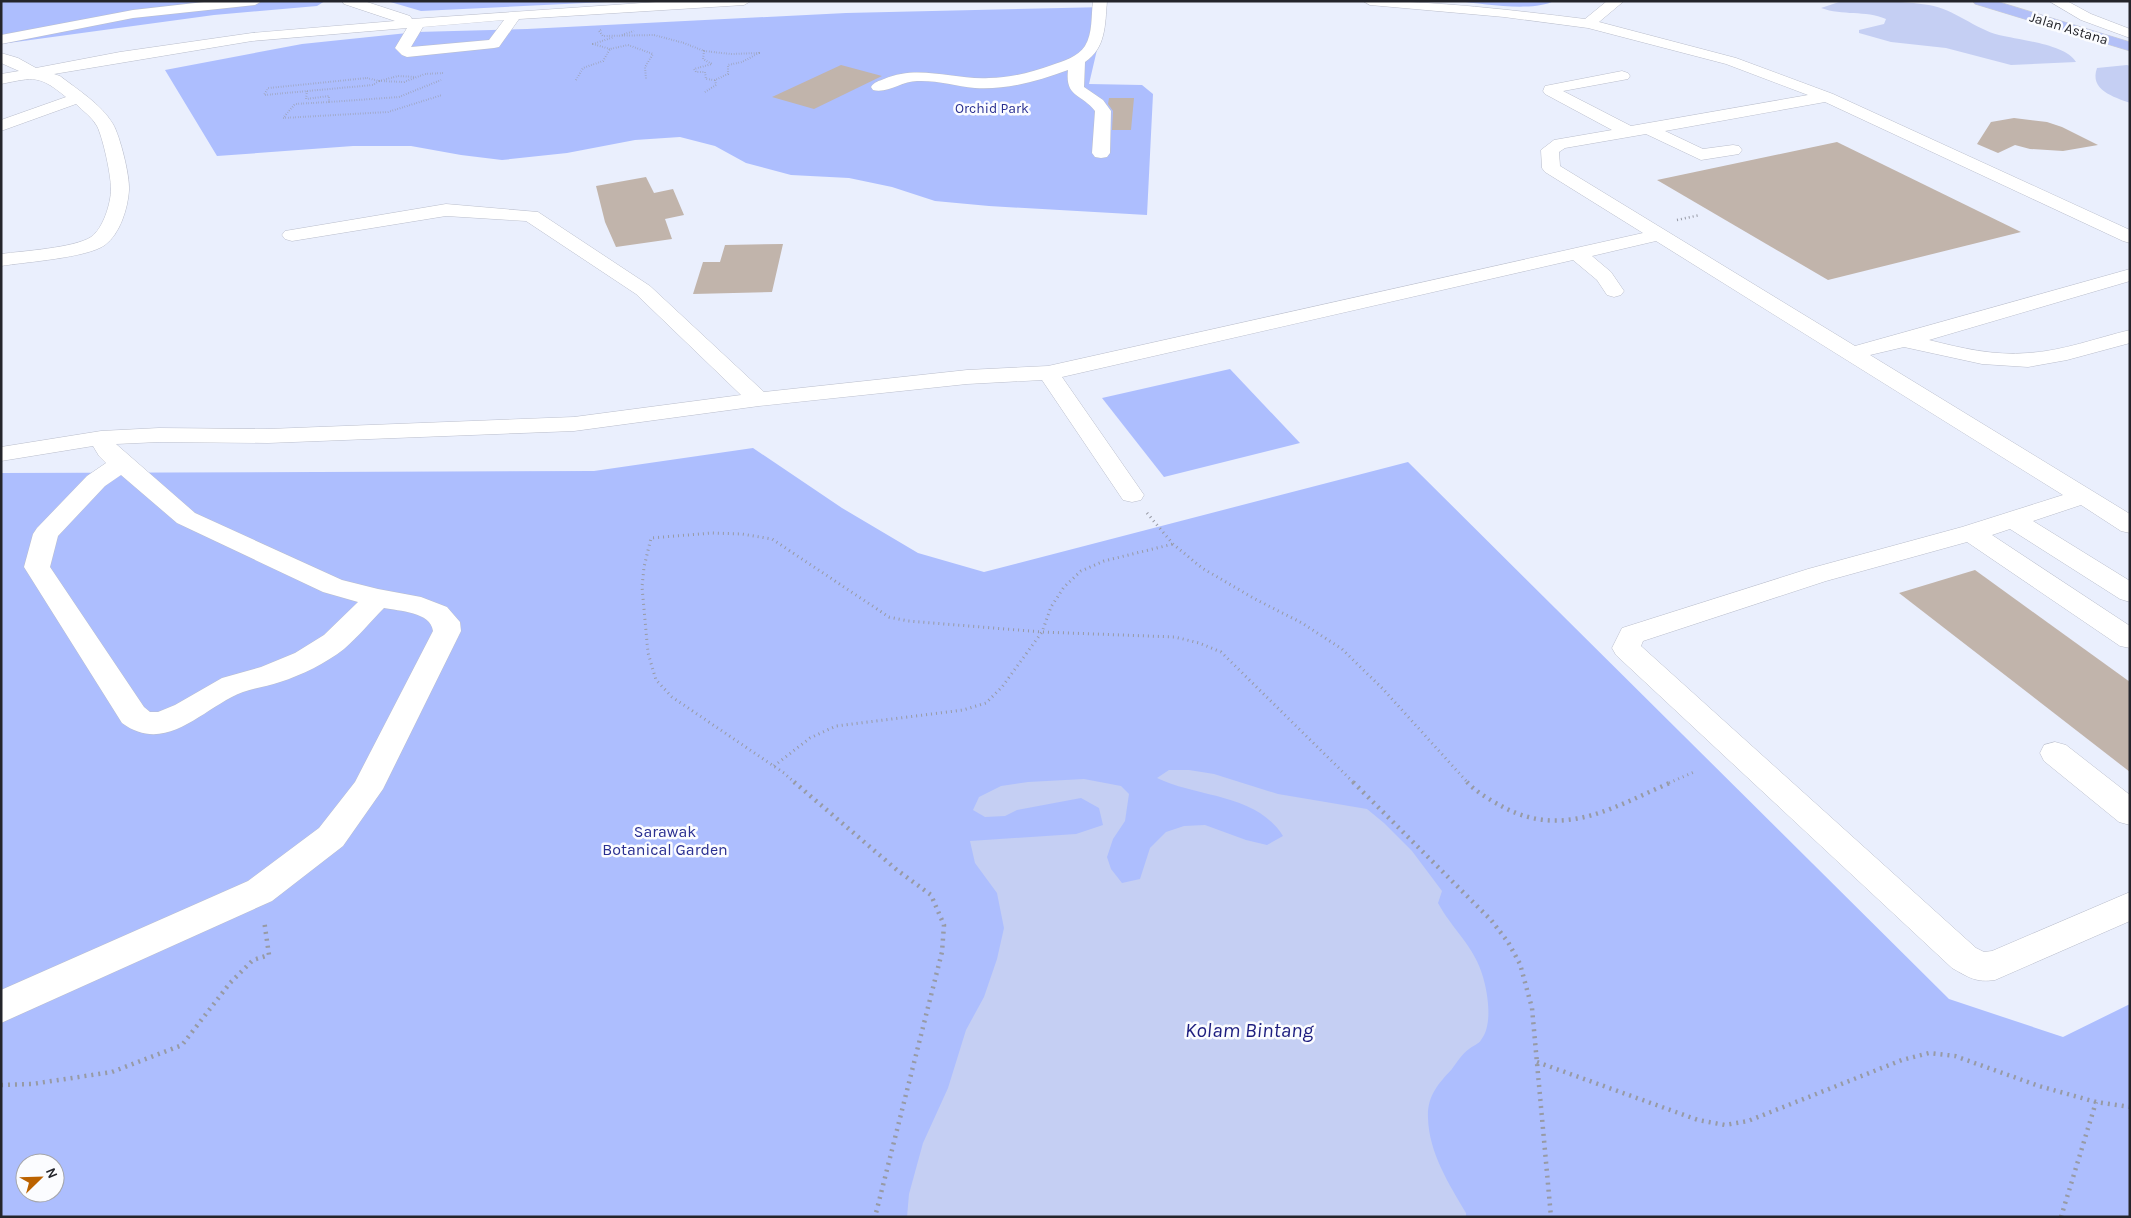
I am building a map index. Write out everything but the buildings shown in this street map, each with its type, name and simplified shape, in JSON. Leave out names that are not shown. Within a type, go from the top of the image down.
[{"type":"main road","name":"Jalan Astana","points":[[1980,1],[2130,47]]},
{"type":"main road","points":[[1988,1],[2081,32]]},
{"type":"main road","name":"Jalan Astana","points":[[2014,1],[2130,35]]},
{"type":"street","points":[[1,40],[159,7],[255,1]]},
{"type":"street","points":[[349,1],[418,24]]},
{"type":"street","points":[[1,79],[33,72],[252,37],[516,15],[744,1]]},
{"type":"street","points":[[879,87],[894,79],[918,75],[974,83],[998,83],[1036,76],[1077,61],[1090,50],[1096,37],[1100,1]]},
{"type":"street","points":[[1370,1],[1504,13],[1589,24],[1731,61],[1826,97],[2130,237]]},
{"type":"street","points":[[1589,24],[1618,1]]},
{"type":"street","points":[[2056,1],[2086,17],[2130,35]]},
{"type":"street","points":[[418,24],[403,48],[407,52],[494,44],[516,15]]},
{"type":"street","points":[[1,93],[54,79],[290,40],[418,24]]},
{"type":"street","points":[[1,58],[13,61],[33,72],[54,79],[78,98],[105,125],[117,166],[120,189],[116,211],[106,232],[98,241],[81,248],[1,260]]},
{"type":"street","points":[[1077,61],[1076,86],[1078,90],[1100,105],[1103,111],[1101,153]]},
{"type":"street","points":[[1622,76],[1557,87],[1551,89],[1551,91],[1629,132]]},
{"type":"street","points":[[1826,97],[1560,144],[1550,150],[1551,168],[1854,353],[2130,525]]},
{"type":"street","points":[[1,126],[78,98]]},
{"type":"street","points":[[1650,129],[1701,155],[1733,150]]},
{"type":"street","points":[[1899,130],[1955,138]]},
{"type":"street","points":[[2002,158],[2009,164],[2012,170],[2006,179]]},
{"type":"street","points":[[292,235],[446,210],[531,216],[643,290],[759,399]]},
{"type":"street","points":[[1,454],[101,438],[159,435],[268,436],[574,424],[759,399],[967,376],[1048,373],[1659,235]]},
{"type":"street","points":[[1578,254],[1604,276],[1614,291]]},
{"type":"street","points":[[1854,353],[2128,278]]},
{"type":"street","points":[[1905,340],[1978,358],[2027,360],[2067,354],[2130,336]]},
{"type":"street","points":[[1048,373],[1132,495]]},
{"type":"street","points":[[1,1007],[260,891],[330,837],[367,789],[448,631],[446,622],[437,614],[421,606],[378,598],[333,586],[186,518],[108,451],[101,438]]},
{"type":"street","points":[[122,463],[96,481],[46,534],[37,566],[133,715],[144,723],[161,723],[186,712],[232,685],[270,675],[305,660],[334,642],[378,598]]},
{"type":"street","points":[[2084,496],[1971,534],[1817,575],[1632,635],[1626,648],[1964,958],[1981,967],[1996,965],[2130,906]]},
{"type":"street","points":[[2014,520],[2130,593]]},
{"type":"street","points":[[1971,534],[2130,639]]},
{"type":"street","points":[[2055,754],[2130,813]]},
{"type":"path","points":[[605,28],[599,31],[603,36],[654,35],[684,42],[704,52],[731,54],[759,53],[742,62],[728,65],[728,74],[715,80],[706,80],[705,72],[696,72],[694,69],[712,64],[704,59],[704,52]]},
{"type":"path","points":[[634,31],[593,44],[610,49],[628,45],[653,54],[645,67],[646,79]]},
{"type":"path","points":[[576,80],[583,68],[603,61],[610,49]]},
{"type":"path","points":[[416,77],[398,76],[379,81],[373,85],[264,95],[268,88],[367,78],[379,81],[404,82],[425,74],[443,73]]},
{"type":"path","points":[[442,80],[399,97],[295,104],[283,118],[388,112],[442,94]]},
{"type":"path","points":[[705,92],[716,85],[715,80]]},
{"type":"path","points":[[307,91],[306,99],[329,96],[329,102]]},
{"type":"path","points":[[1132,495],[1173,544],[1202,568],[1255,599],[1302,623],[1342,649],[1383,689],[1472,787],[1524,818],[1546,821],[1572,821],[1589,817],[1694,772]]},
{"type":"path","points":[[875,1217],[942,952],[944,925],[931,895],[896,870],[784,773],[672,697],[656,680],[648,653],[642,588],[644,567],[651,538],[720,532],[750,534],[772,540],[889,617],[908,621],[1042,632],[1175,636],[1199,642],[1221,652],[1491,920],[1508,942],[1520,964],[1532,1008],[1551,1217]]},
{"type":"path","points":[[774,766],[810,738],[836,726],[963,710],[986,703],[1002,687],[1042,632],[1051,607],[1064,587],[1081,571],[1104,561],[1173,544]]},
{"type":"path","points":[[1,1085],[32,1084],[112,1072],[182,1045],[230,983],[253,960],[269,955],[260,891]]},
{"type":"path","points":[[1537,1062],[1698,1120],[1725,1125],[1748,1121],[1902,1060],[1929,1054],[1955,1056],[2039,1086],[2096,1102],[2130,1107]]},
{"type":"path","points":[[2061,1217],[2096,1102]]},
{"type":"green space","points":[[1,1],[325,1],[317,6],[214,15],[1,44]]},
{"type":"green space","points":[[387,1],[627,1],[421,11]]},
{"type":"green space","points":[[1458,1],[1554,1],[1521,7]]},
{"type":"green space","name":"Orchid Park","points":[[1107,7],[1089,84],[1142,85],[1153,94],[1147,215],[935,201],[892,187],[849,178],[791,175],[746,163],[715,146],[680,137],[635,140],[567,153],[502,160],[411,146],[353,146],[217,156],[165,70],[302,44],[417,32],[527,29],[846,13]]},
{"type":"green space","points":[[1230,369],[1300,443],[1164,477],[1102,398]]},
{"type":"green space","name":"Sarawak Botanical Garden","points":[[753,448],[842,508],[918,553],[984,572],[1408,462],[1949,999],[2063,1037],[2130,1004],[2130,1217],[1,1217],[1,473],[594,471]]},
{"type":"water","points":[[1842,1],[1918,3],[1938,7],[1990,32],[2053,47],[2071,56],[2076,62],[2011,65],[1946,48],[1891,42],[1859,33],[1859,30],[1884,24],[1886,19],[1878,16],[1837,12],[1821,8]]},
{"type":"water","points":[[2130,66],[2130,103],[2104,92],[2095,76],[2097,68]]},
{"type":"water","name":"Kolam Bintang","points":[[1169,770],[1189,770],[1214,774],[1278,794],[1367,809],[1412,851],[1442,891],[1438,903],[1475,956],[1483,977],[1488,1000],[1488,1018],[1485,1034],[1477,1044],[1462,1056],[1438,1085],[1431,1097],[1428,1110],[1429,1131],[1436,1156],[1466,1213],[1466,1217],[907,1217],[909,1194],[923,1143],[948,1088],[966,1030],[984,997],[997,959],[1004,928],[997,893],[975,863],[970,841],[1076,834],[1103,825],[1099,808],[1081,798],[1017,810],[1005,816],[985,817],[973,810],[979,797],[1001,786],[1028,782],[1084,779],[1121,786],[1129,794],[1125,821],[1113,839],[1107,857],[1111,869],[1122,883],[1140,879],[1150,848],[1166,832],[1184,826],[1205,825],[1246,840],[1267,845],[1283,836],[1272,822],[1242,804],[1157,778]]}]
